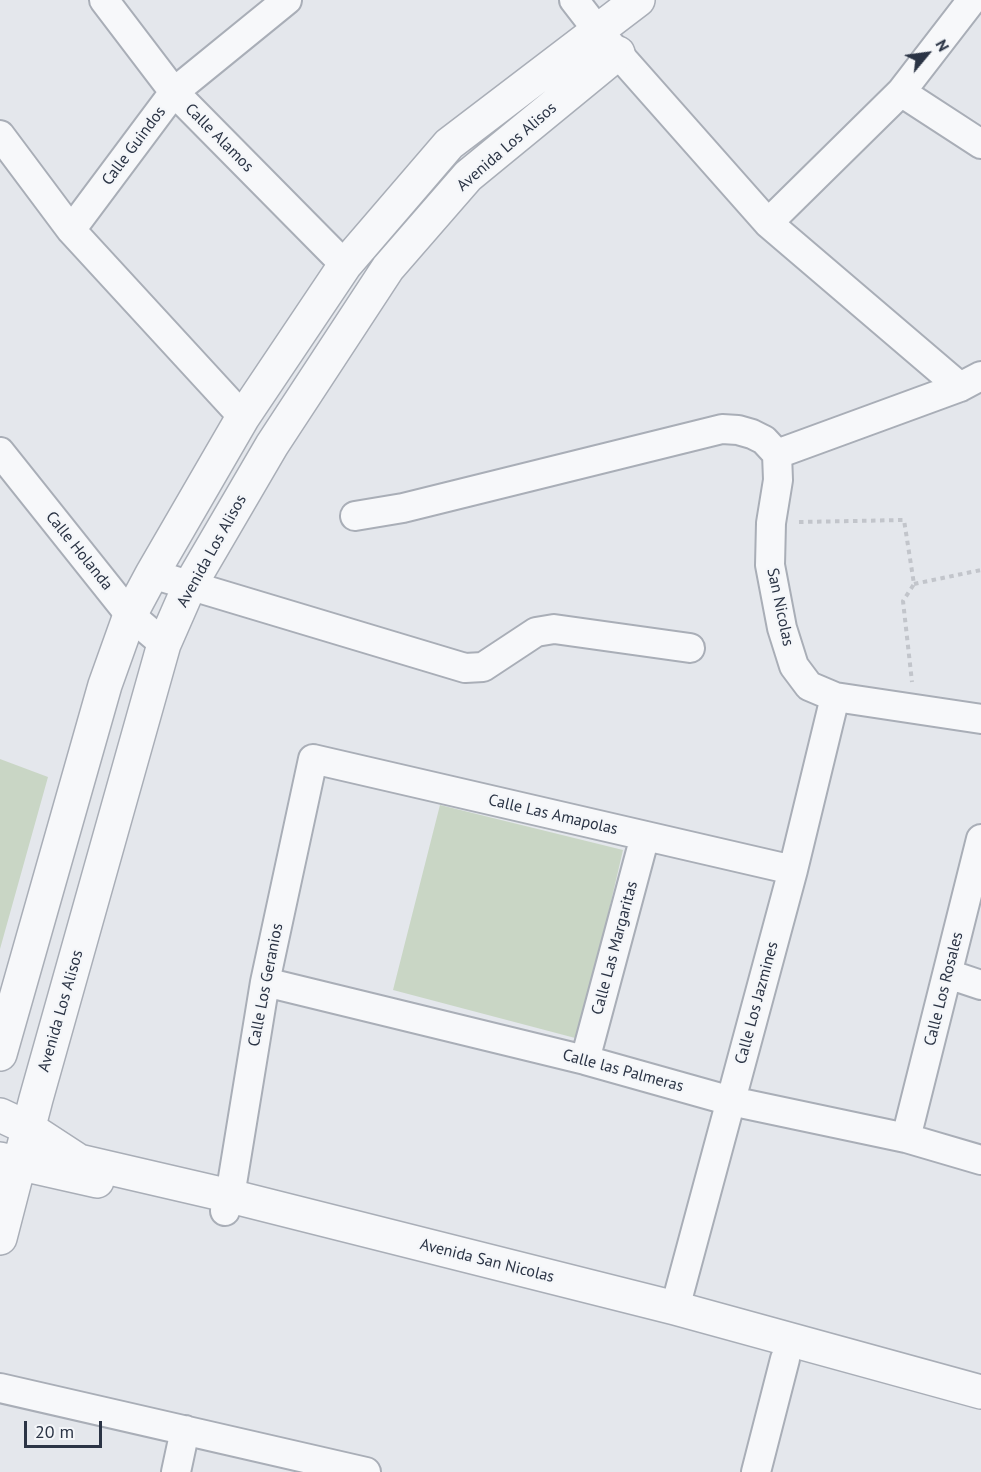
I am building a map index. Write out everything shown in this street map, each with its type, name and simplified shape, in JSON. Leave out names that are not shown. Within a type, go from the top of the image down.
[{"type":"street","name":"Calle Alamos","points":[[105,0],[174,92],[345,265]]},
{"type":"street","name":"Calle Guindos","points":[[71,230],[174,92],[287,0]]},
{"type":"street","points":[[574,0],[608,42],[768,223],[970,381]]},
{"type":"street","name":"Avenida Los Alisos","points":[[3,1227],[9,1161],[33,1114],[165,644],[189,586],[272,445],[388,268],[468,176],[608,42],[638,0]]},
{"type":"street","points":[[768,223],[901,92],[972,0]]},
{"type":"street","name":"Avenida Los Alisos","points":[[0,1054],[105,685],[130,615],[243,417],[345,265],[448,144],[608,42]]},
{"type":"street","points":[[901,92],[981,144]]},
{"type":"street","points":[[0,135],[9,168],[71,230],[243,417]]},
{"type":"street","points":[[355,516],[403,508],[722,429],[752,434],[764,440],[777,454],[970,381]]},
{"type":"street","name":"Calle Holanda","points":[[0,452],[130,615],[165,644]]},
{"type":"street","name":"San Nicolas","points":[[777,454],[778,480],[771,523],[770,565],[782,628],[794,666],[809,686],[835,697],[981,719]]},
{"type":"street","points":[[152,574],[465,668],[483,667],[536,632],[554,629],[690,648]]},
{"type":"street","name":"Calle Los Jazmines","points":[[675,1308],[793,870],[835,697]]},
{"type":"street","name":"Calle Las Amapolas","points":[[313,759],[793,870]]},
{"type":"street","name":"Calle Los Geranios","points":[[227,1204],[265,982],[313,759]]},
{"type":"street","name":"Calle Las Margaritas","points":[[585,1060],[645,836]]},
{"type":"street","name":"Calle Los Rosales","points":[[906,1138],[981,839]]},
{"type":"street","points":[[948,974],[981,985]]},
{"type":"street","name":"Calle las Palmeras","points":[[265,982],[585,1060],[731,1101],[906,1138],[981,1160]]},
{"type":"street","name":"Avenida San Nicolas","points":[[0,1115],[33,1114],[76,1168]]},
{"type":"street","name":"Avenida San Nicolas","points":[[9,1161],[76,1168],[675,1308],[981,1392]]},
{"type":"street","points":[[3,1227],[17,1198],[26,1190],[76,1168]]},
{"type":"street","name":"Avenida San Nicolas","points":[[227,1204],[981,1411]]},
{"type":"street","points":[[756,1472],[785,1359]]},
{"type":"street","points":[[0,1388],[366,1472]]},
{"type":"street","points":[[176,1472],[185,1430]]},
{"type":"path","points":[[771,523],[904,520],[914,584],[903,601],[915,709]]},
{"type":"path","points":[[914,584],[981,570]]},
{"type":"green space","points":[[0,759],[48,777],[0,949]]},
{"type":"green space","points":[[440,805],[623,850],[579,1039],[393,990]]}]
